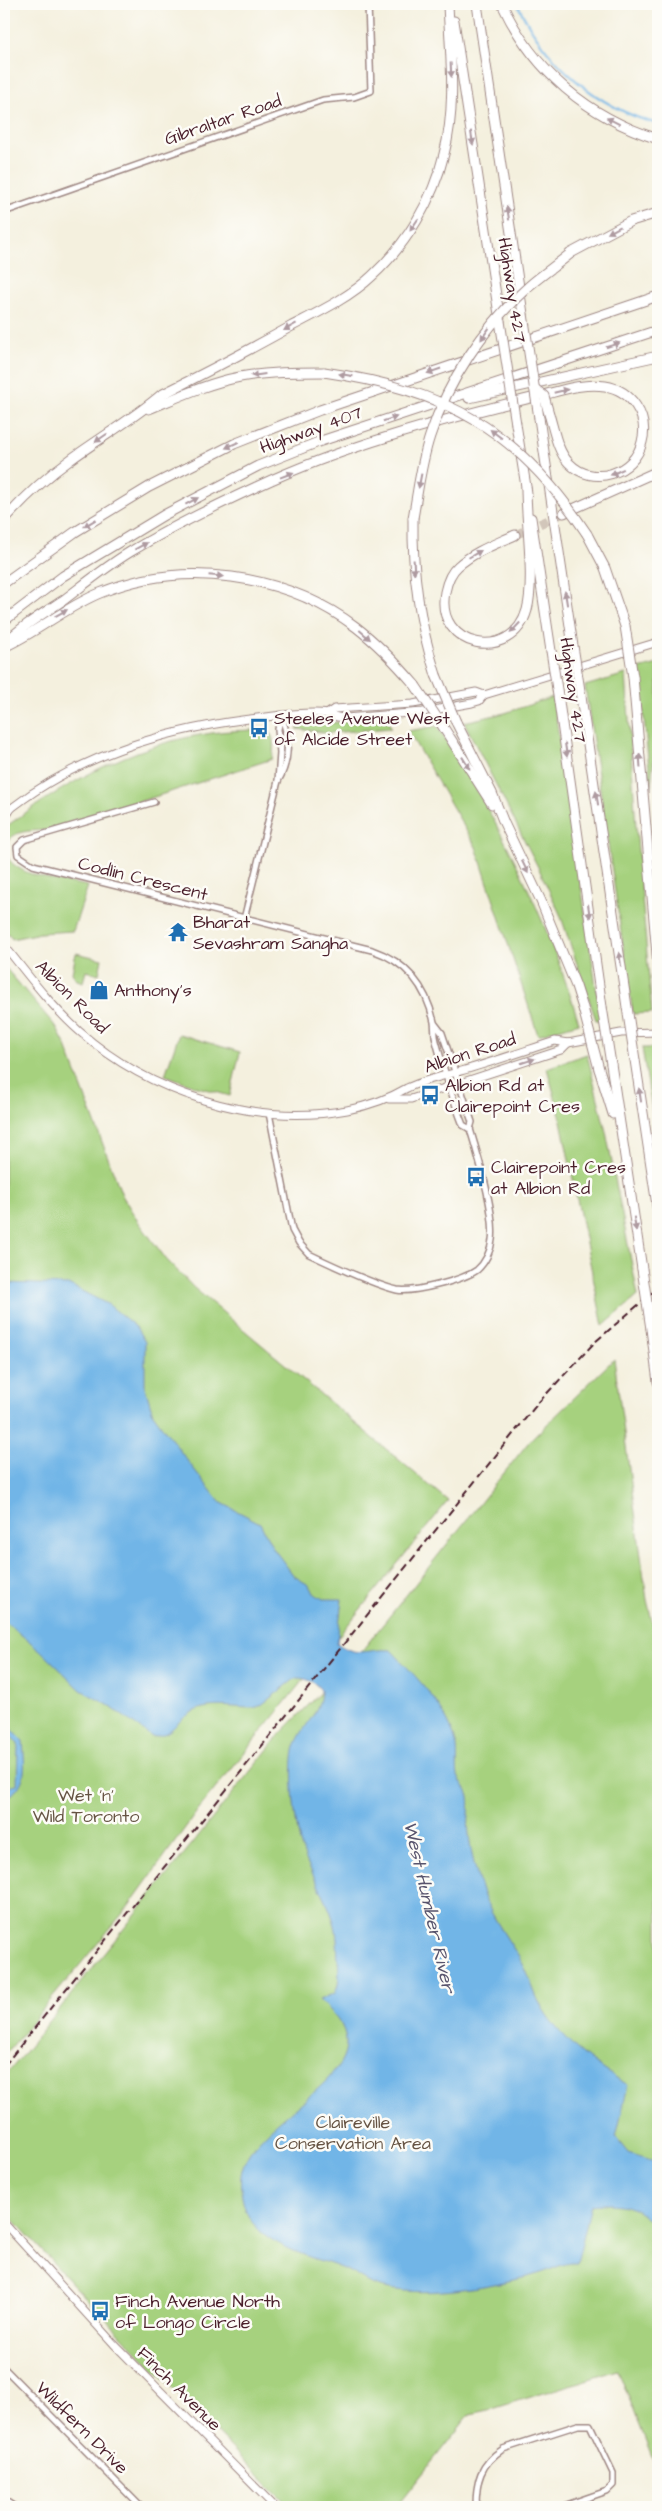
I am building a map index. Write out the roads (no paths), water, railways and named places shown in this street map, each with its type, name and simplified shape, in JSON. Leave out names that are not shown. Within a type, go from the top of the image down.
[{"type":"highway","name":"Highway 427","points":[[449,4],[559,702],[658,1382]]},
{"type":"highway","points":[[4,520],[28,495],[68,462],[142,412],[161,395],[327,308],[371,277],[395,251],[418,220],[435,184],[444,154],[452,85],[449,4]]},
{"type":"highway","name":"Highway 427","points":[[477,4],[658,1212]]},
{"type":"highway","points":[[502,4],[530,51],[567,91],[598,114],[633,131],[658,139]]},
{"type":"highway","points":[[622,1141],[576,986],[541,901],[492,793],[456,722],[436,675],[425,640],[415,584],[413,518],[430,436],[456,378],[488,329],[529,286],[571,253],[631,221],[658,213]]},
{"type":"highway","name":"Highway 407","points":[[4,583],[75,532],[141,492],[234,444],[320,410],[658,296]]},
{"type":"highway","name":"Highway 407","points":[[4,621],[63,576],[164,515],[258,466],[321,441],[658,330]]},
{"type":"highway","points":[[418,409],[658,356]]},
{"type":"highway","points":[[142,412],[197,389],[239,377],[282,372],[324,372],[395,385],[429,397],[461,412],[505,441],[545,477],[568,504],[606,568],[625,626],[633,677],[658,966]]},
{"type":"highway","points":[[4,645],[130,552],[257,486],[365,444],[496,406],[584,386],[606,386],[625,393],[642,417],[644,430],[642,442],[632,463],[620,471],[608,475],[582,472],[569,464],[560,450],[544,396],[534,388]]},
{"type":"highway","points":[[564,513],[658,471]]},
{"type":"highway","points":[[515,535],[474,554],[457,567],[448,581],[444,600],[446,617],[457,634],[474,642],[489,644],[504,639],[519,628],[526,610],[530,583],[526,488]]},
{"type":"highway","points":[[4,645],[56,615],[100,593],[150,578],[195,574],[228,577],[274,586],[324,608],[355,626],[391,657],[415,685],[504,823]]},
{"type":"main road","points":[[4,818],[7,808],[34,792],[73,771],[148,740],[215,723],[281,716],[327,714],[334,709],[413,704],[476,692],[484,695],[658,642]]},
{"type":"main road","name":"Albion Road","points":[[4,945],[64,1016],[78,1030],[112,1055],[148,1077],[196,1098],[269,1113],[348,1110],[555,1041],[568,1043],[621,1033],[658,1032]]},
{"type":"main road","name":"Albion Road","points":[[383,1099],[411,1099],[562,1050],[568,1043]]},
{"type":"main road","name":"Finch Avenue","points":[[4,2224],[114,2344],[275,2507]]},
{"type":"street","name":"Gibraltar Road","points":[[4,212],[323,100],[354,96],[371,91],[368,4]]},
{"type":"street","points":[[244,919],[278,781],[284,771],[287,754],[287,729],[281,716]]},
{"type":"street","name":"Codlin Crescent","points":[[154,802],[24,840],[18,847],[18,855],[33,865],[372,950],[392,958],[408,970],[419,983],[434,1024],[434,1035],[449,1086],[463,1125],[470,1129],[472,1122],[442,1033],[434,1024]]},
{"type":"street","points":[[269,1113],[292,1230],[299,1244],[316,1257],[397,1290],[422,1289],[470,1274],[481,1266],[487,1256],[492,1239],[492,1226],[482,1170],[470,1129]]},
{"type":"street","name":"Wildfern Drive","points":[[4,2368],[141,2507]]},
{"type":"street","points":[[476,2507],[476,2486],[480,2474],[495,2455],[504,2449],[578,2425],[590,2426],[613,2473],[613,2485],[607,2491],[561,2507]]},
{"type":"street","points":[[4,2500],[15,2507]]},
{"type":"water","name":"West Humber River","points":[[4,1283],[70,1285],[109,1305],[136,1327],[145,1342],[145,1387],[153,1414],[220,1502],[260,1523],[273,1548],[294,1576],[307,1584],[316,1595],[323,1599],[342,1599],[337,1643],[344,1648],[357,1652],[391,1650],[429,1692],[445,1716],[456,1742],[458,1776],[469,1796],[469,1829],[472,1852],[482,1893],[497,1922],[523,1964],[538,2000],[555,2027],[589,2059],[628,2085],[616,2138],[628,2153],[658,2162],[658,2216],[647,2219],[635,2210],[621,2205],[591,2205],[577,2263],[563,2265],[532,2276],[489,2285],[457,2290],[424,2292],[373,2285],[344,2269],[274,2241],[256,2227],[249,2218],[242,2199],[241,2179],[242,2170],[253,2148],[273,2127],[319,2088],[337,2068],[346,2047],[341,2025],[319,2000],[335,1993],[338,1985],[336,1931],[331,1912],[301,1846],[293,1794],[292,1779],[296,1744],[312,1718],[318,1705],[321,1690],[310,1681],[296,1678],[260,1706],[253,1708],[221,1706],[197,1710],[185,1717],[170,1731],[152,1737],[108,1705],[81,1690],[40,1650],[4,1621]]},
{"type":"water","points":[[4,1721],[23,1741],[24,1775],[18,1788],[4,1800],[8,1790],[17,1784],[18,1744],[4,1728]]},
{"type":"waterway","points":[[514,4],[518,5],[529,26],[543,45],[575,80],[614,107],[658,124]]},
{"type":"tunnel","points":[[515,535],[564,513]]},
{"type":"railway","points":[[4,2066],[538,1403],[595,1342],[658,1288]]},
{"type":"place","name":"Steeles Avenue West of Alcide Street","points":[[259,728]]},
{"type":"place","name":"Bharat Sevashram Sangha","points":[[178,932]]},
{"type":"place","name":"Anthony's","points":[[99,990]]},
{"type":"place","name":"Albion Rd at Clairepoint Cres","points":[[430,1095]]},
{"type":"place","name":"Clairepoint Cres at Albion Rd","points":[[476,1177]]},
{"type":"place","name":"Finch Avenue North of Longo Circle","points":[[100,2311]]},
{"type":"park label","name":"Wet 'n' Wild Toronto","points":[[86,1805]]},
{"type":"park label","name":"Claireville Conservation Area","points":[[353,2132]]}]
